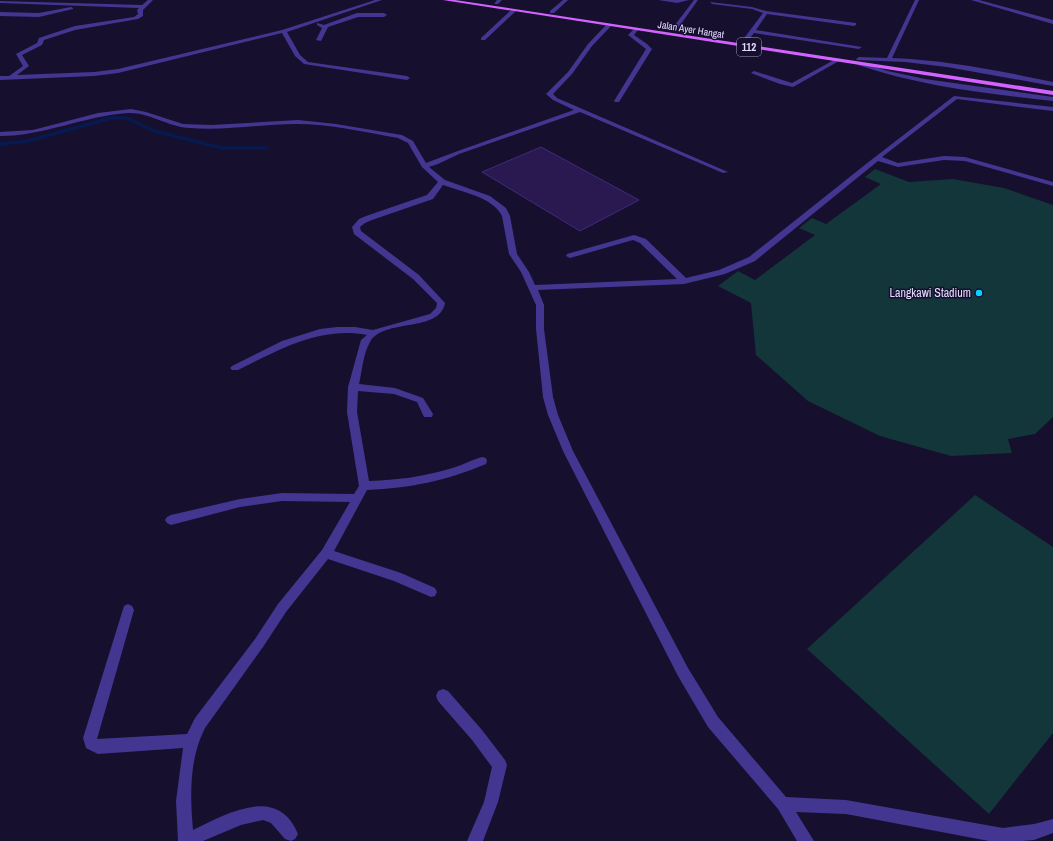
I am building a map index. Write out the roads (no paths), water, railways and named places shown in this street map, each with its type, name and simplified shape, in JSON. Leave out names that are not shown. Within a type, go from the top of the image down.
[{"type":"main road","name":"Jalan Ayer Hangat","points":[[445,0],[836,61],[860,61],[1053,88]]},
{"type":"main road","name":"Jalan Ayer Hangat","points":[[477,0],[498,1],[552,12],[745,41],[1053,93]]},
{"type":"street","points":[[11,77],[26,66],[19,54],[40,44],[41,39],[67,30],[136,18],[141,15],[140,10],[152,0]]},
{"type":"street","points":[[0,78],[118,72],[284,31],[380,0]]},
{"type":"street","points":[[552,12],[566,0]]},
{"type":"street","points":[[660,0],[683,2],[688,0]]},
{"type":"street","points":[[674,30],[696,0]]},
{"type":"street","points":[[889,59],[917,0]]},
{"type":"street","points":[[973,0],[1053,22]]},
{"type":"street","points":[[0,2],[14,1],[144,7]]},
{"type":"street","points":[[712,3],[854,24]]},
{"type":"street","points":[[0,14],[39,15],[85,5]]},
{"type":"street","points":[[483,39],[512,11]]},
{"type":"street","points":[[745,41],[754,31],[766,12]]},
{"type":"street","points":[[312,22],[325,26],[363,14],[384,15]]},
{"type":"street","points":[[319,40],[325,26]]},
{"type":"street","points":[[608,26],[590,45],[570,72],[549,94],[555,100],[725,172]]},
{"type":"street","points":[[617,101],[649,49],[645,44],[631,35],[635,30]]},
{"type":"street","points":[[284,31],[298,56],[306,63],[407,78]]},
{"type":"street","points":[[754,31],[859,47]]},
{"type":"street","points":[[860,61],[889,59],[989,72],[1053,84]]},
{"type":"street","points":[[754,73],[782,83],[793,85],[836,61]]},
{"type":"street","points":[[860,61],[875,69],[933,82],[1022,96],[1053,99]]},
{"type":"street","points":[[533,288],[684,281],[722,272],[752,260],[877,158],[957,97],[1053,109]]},
{"type":"street","points":[[424,166],[436,163],[457,153],[580,110]]},
{"type":"street","points":[[0,134],[16,135],[34,132],[104,115],[131,111],[142,113],[170,124],[187,126],[212,127],[297,122],[405,138],[411,142],[424,166],[442,182],[487,198],[503,210],[507,221],[513,254],[525,272],[540,305],[540,329],[548,397],[553,415],[568,451],[683,672],[713,722],[783,804],[806,841]]},
{"type":"street","points":[[877,158],[898,165],[944,158],[965,159],[1053,184]]},
{"type":"street","points":[[290,834],[277,818],[270,814],[260,813],[235,819],[186,841],[183,801],[186,768],[191,741],[200,723],[259,643],[282,608],[326,553],[364,486],[352,412],[353,387],[366,340],[383,328],[433,316],[440,309],[441,303],[416,277],[357,232],[356,227],[362,221],[369,218],[430,197],[434,194],[442,182]]},
{"type":"street","points":[[570,256],[634,237],[643,241],[684,281]]},
{"type":"street","points":[[235,368],[277,347],[318,331],[344,328],[362,329],[374,333]]},
{"type":"street","points":[[353,387],[395,391],[420,400],[428,414]]},
{"type":"street","points":[[364,486],[408,483],[457,470],[482,461]]},
{"type":"street","points":[[171,520],[240,503],[282,497],[358,498]]},
{"type":"street","points":[[326,553],[397,577],[431,592]]},
{"type":"street","points":[[128,610],[90,742],[98,747],[191,741]]},
{"type":"street","points":[[443,696],[477,735],[500,765],[491,802],[475,841]]},
{"type":"street","points":[[783,804],[846,807],[1003,836],[1034,832],[1053,826]]},
{"type":"waterway","points":[[0,144],[28,141],[111,118],[127,118],[154,131],[222,148],[267,148]]},
{"type":"place","name":"Langkawi Stadium","points":[[979,293]]}]
